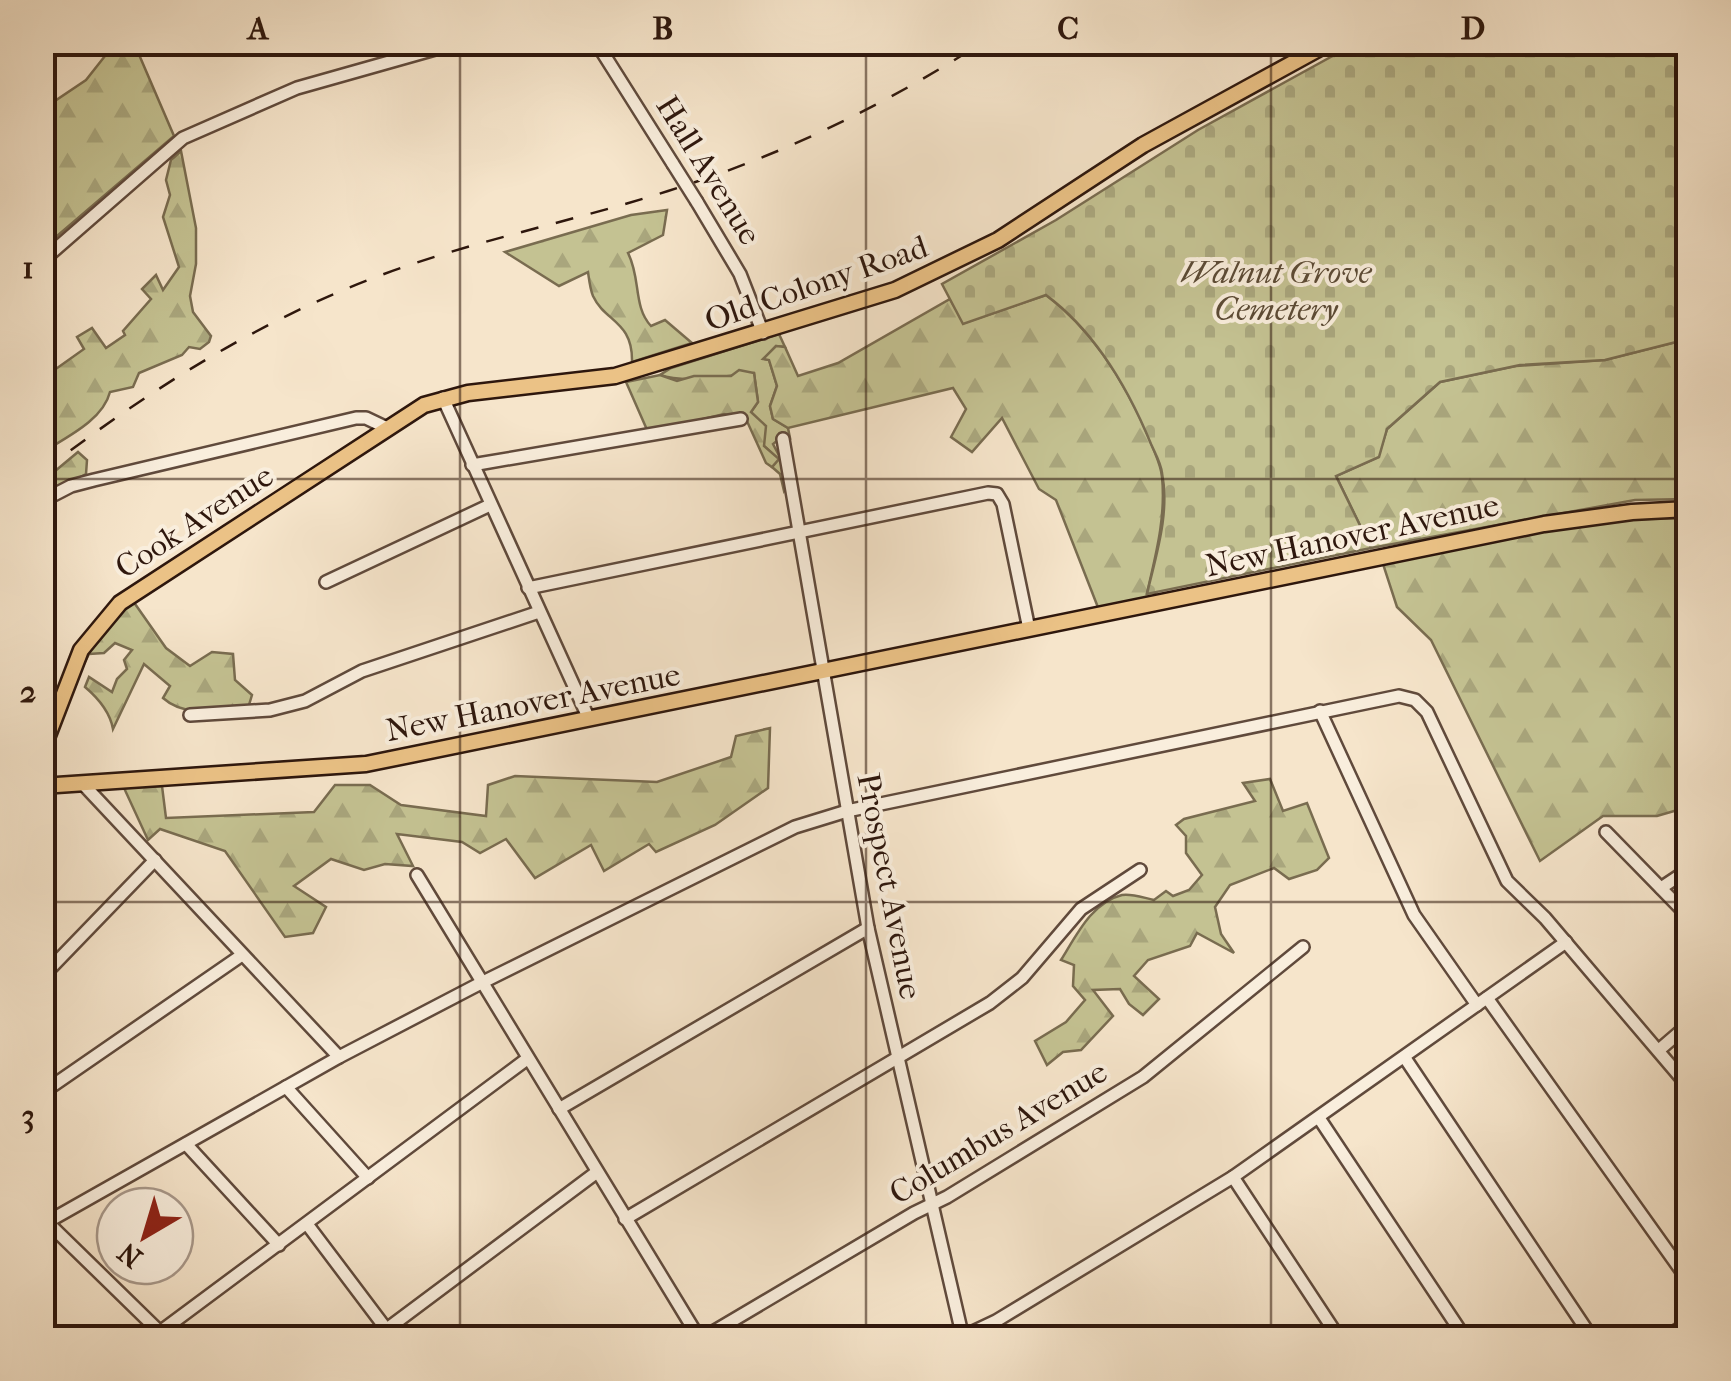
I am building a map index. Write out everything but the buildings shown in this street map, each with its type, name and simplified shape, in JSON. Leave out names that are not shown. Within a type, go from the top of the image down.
[{"type":"main road","name":"Old Colony Road","points":[[443,398],[614,376],[894,290],[963,259],[1030,220],[1142,145],[1331,42]]},
{"type":"main road","name":"Cook Avenue","points":[[42,752],[80,650],[120,603],[387,428],[443,398]]},
{"type":"main road","name":"New Hanover Avenue","points":[[42,786],[348,768],[1544,524],[1688,509]]},
{"type":"street","points":[[42,261],[182,138],[298,88],[460,42]]},
{"type":"street","name":"Hall Avenue","points":[[596,42],[740,274],[763,333]]},
{"type":"street","points":[[443,398],[589,720]]},
{"type":"street","points":[[42,501],[94,480],[356,418],[366,418],[387,428]]},
{"type":"street","points":[[472,466],[740,419]]},
{"type":"street","name":"Prospect Avenue","points":[[782,440],[868,928],[962,1338]]},
{"type":"street","points":[[528,588],[988,493],[997,494],[1004,504],[1029,629]]},
{"type":"street","points":[[326,582],[490,505]]},
{"type":"street","points":[[190,715],[224,715],[300,703],[362,670],[539,612]]},
{"type":"street","points":[[527,1059],[159,1336],[44,1221],[339,1057],[772,837],[847,812],[1399,696],[1414,700],[1427,712],[1506,881],[1566,942],[1688,1086]]},
{"type":"street","points":[[1320,711],[1414,914],[1688,1280]]},
{"type":"street","points":[[83,784],[339,1057]]},
{"type":"street","points":[[1606,832],[1688,916]]},
{"type":"street","points":[[42,977],[155,860]]},
{"type":"street","points":[[625,1219],[1006,992],[1081,909],[1140,870]]},
{"type":"street","points":[[1661,888],[1688,870]]},
{"type":"street","points":[[417,874],[701,1338]]},
{"type":"street","points":[[559,1110],[868,928]]},
{"type":"street","points":[[962,1338],[996,1322],[1232,1177],[1566,942]]},
{"type":"street","name":"Columbus Avenue","points":[[701,1338],[1143,1077],[1303,947]]},
{"type":"street","points":[[42,1093],[242,956]]},
{"type":"street","points":[[1659,1050],[1688,1026]]},
{"type":"street","points":[[1405,1058],[1592,1338]]},
{"type":"street","points":[[286,1086],[368,1178]]},
{"type":"street","points":[[1319,1118],[1465,1338]]},
{"type":"street","points":[[186,1144],[279,1245]]},
{"type":"street","points":[[375,1338],[390,1334],[597,1172]]},
{"type":"street","points":[[1232,1177],[1338,1338]]},
{"type":"street","points":[[307,1224],[390,1334]]},
{"type":"street","points":[[1665,1338],[1688,1323]]},
{"type":"green space","points":[[116,42],[134,43],[174,136],[43,248],[43,109],[86,80]]},
{"type":"green space","name":"Walnut Grove Cemetery","points":[[1358,42],[1688,43],[1688,339],[1605,360],[1520,365],[1440,382],[1387,429],[1379,457],[1336,476],[1371,548],[1147,594],[1163,519],[1161,469],[1132,402],[1109,362],[1080,326],[1046,295],[963,324],[942,284],[1056,220],[1198,130]]},
{"type":"green space","points":[[181,151],[196,228],[196,264],[190,296],[193,312],[211,336],[209,342],[200,349],[189,347],[182,355],[139,373],[133,387],[110,392],[92,419],[43,452],[43,369],[53,371],[84,349],[77,337],[92,328],[106,348],[125,335],[123,331],[151,299],[142,289],[156,275],[163,290],[179,267],[163,217],[170,195],[166,180],[171,160]]},
{"type":"green space","points":[[667,210],[663,235],[628,253],[645,318],[651,326],[665,320],[692,343],[632,362],[628,338],[598,305],[588,272],[559,286],[505,252],[631,215]]},
{"type":"green space","points":[[1046,295],[1079,325],[1107,361],[1131,400],[1159,463],[1161,521],[1147,593],[1156,592],[1153,598],[1099,610],[1056,500],[1039,489],[1002,418],[972,452],[951,437],[966,409],[953,388],[788,428],[773,419],[770,406],[777,386],[769,360],[763,359],[776,346],[785,347],[798,376],[838,363],[950,299],[964,323]]},
{"type":"green space","points":[[779,334],[785,347],[776,346],[764,359],[769,360],[777,386],[770,406],[773,419],[788,428],[790,438],[783,436],[773,444],[782,461],[784,491],[780,474],[772,467],[778,459],[764,446],[751,412],[758,402],[754,373],[693,379],[660,375],[671,368]]},
{"type":"green space","points":[[1688,339],[1688,499],[1635,500],[1371,548],[1336,476],[1378,457],[1387,429],[1440,382],[1516,366],[1605,360]]},
{"type":"green space","points":[[739,370],[754,373],[758,402],[751,412],[766,426],[764,446],[779,459],[772,467],[766,463],[746,419],[724,414],[648,432],[626,382],[660,375],[677,381],[694,376],[731,376]]},
{"type":"green space","points":[[78,452],[87,460],[86,474],[43,497],[43,481]]},
{"type":"green space","points":[[1688,518],[1688,807],[1657,816],[1603,816],[1540,861],[1431,640],[1397,607],[1383,564],[1590,520]]},
{"type":"green space","points":[[133,601],[166,648],[190,666],[212,652],[233,654],[235,680],[252,695],[248,708],[203,712],[181,708],[163,698],[170,686],[144,664],[113,729],[103,706],[85,687],[89,677],[112,692],[127,669],[124,660],[132,650],[115,643],[104,653],[89,654],[80,672],[76,669],[108,623]]},
{"type":"green space","points":[[770,728],[768,788],[715,825],[656,852],[649,844],[604,871],[591,845],[535,878],[506,839],[480,853],[462,842],[397,834],[413,866],[385,864],[364,870],[331,859],[294,886],[326,907],[313,933],[285,937],[225,851],[160,829],[148,840],[124,788],[162,786],[166,818],[314,812],[335,785],[370,785],[401,805],[486,816],[488,785],[515,776],[657,782],[731,757],[736,736]]},
{"type":"green space","points":[[1270,779],[1283,811],[1307,803],[1329,858],[1317,870],[1289,879],[1274,868],[1230,885],[1215,907],[1221,934],[1234,953],[1197,933],[1190,946],[1148,960],[1134,976],[1159,999],[1143,1015],[1129,1004],[1120,989],[1093,990],[1113,1016],[1081,1050],[1063,1052],[1047,1065],[1035,1041],[1066,1022],[1085,1000],[1073,986],[1074,965],[1061,960],[1086,921],[1102,905],[1122,895],[1154,900],[1166,891],[1173,896],[1189,890],[1202,875],[1186,853],[1186,836],[1176,825],[1184,819],[1255,801],[1243,783]]},
{"type":"railway","points":[[42,472],[202,362],[331,295],[412,264],[632,202],[751,162],[869,108],[983,42]]}]
